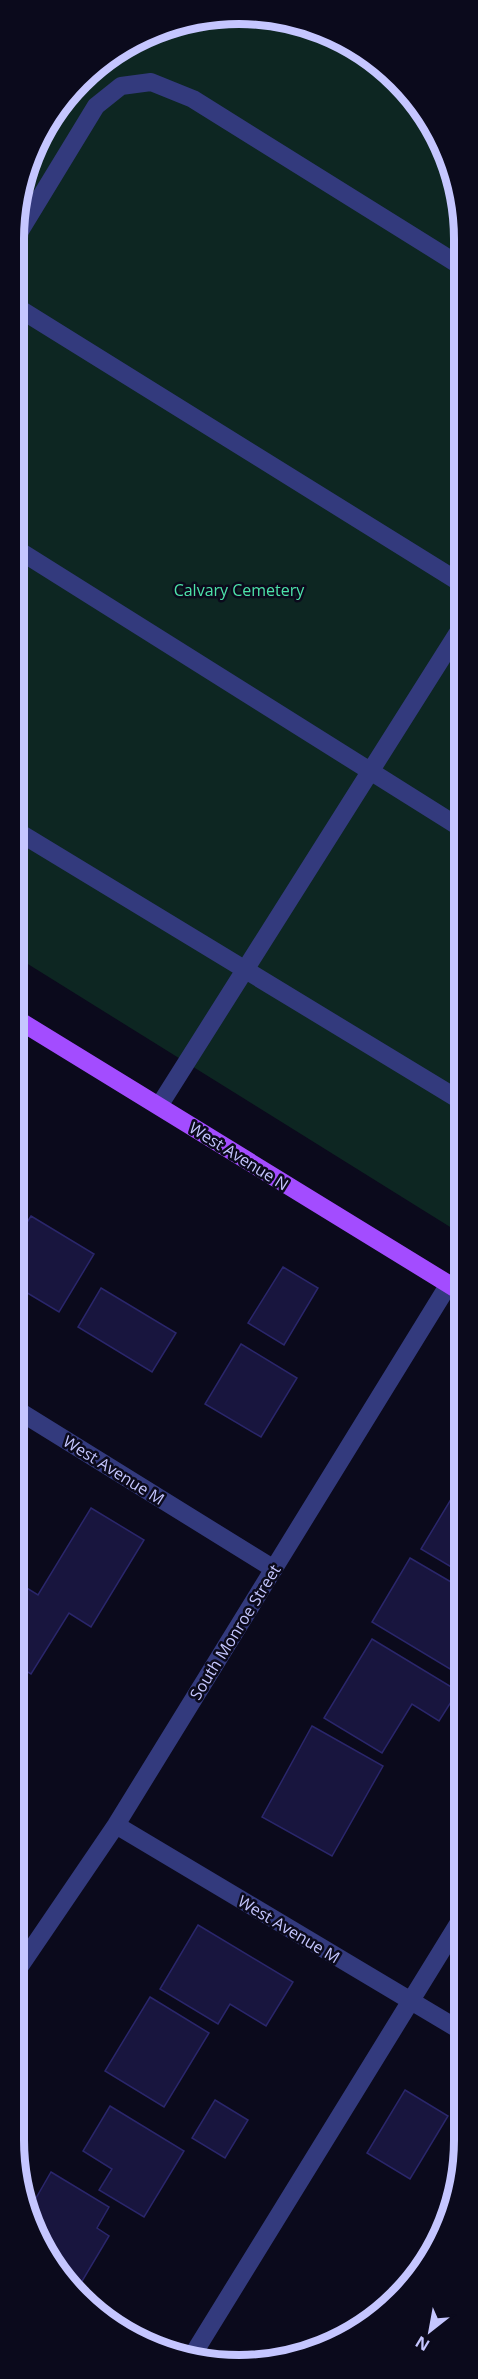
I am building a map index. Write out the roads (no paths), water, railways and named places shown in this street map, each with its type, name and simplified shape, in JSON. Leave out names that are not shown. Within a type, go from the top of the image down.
[{"type":"main road","name":"West Avenue N","points":[[24,1024],[454,1288]]},
{"type":"street","points":[[24,224],[96,106],[121,86],[151,82],[193,99],[454,262]]},
{"type":"street","points":[[24,312],[454,579]]},
{"type":"street","points":[[24,554],[454,824]]},
{"type":"street","points":[[159,1106],[454,639]]},
{"type":"street","points":[[24,835],[454,1096]]},
{"type":"street","name":"South Monroe Street","points":[[24,1961],[116,1825],[274,1569],[454,1292]]},
{"type":"street","name":"West Avenue M","points":[[24,1414],[274,1569]]},
{"type":"street","name":"West Avenue M","points":[[116,1825],[454,2027]]},
{"type":"street","points":[[195,2351],[454,1931]]},
{"type":"park label","name":"Calvary Cemetery","points":[[239,590]]}]
